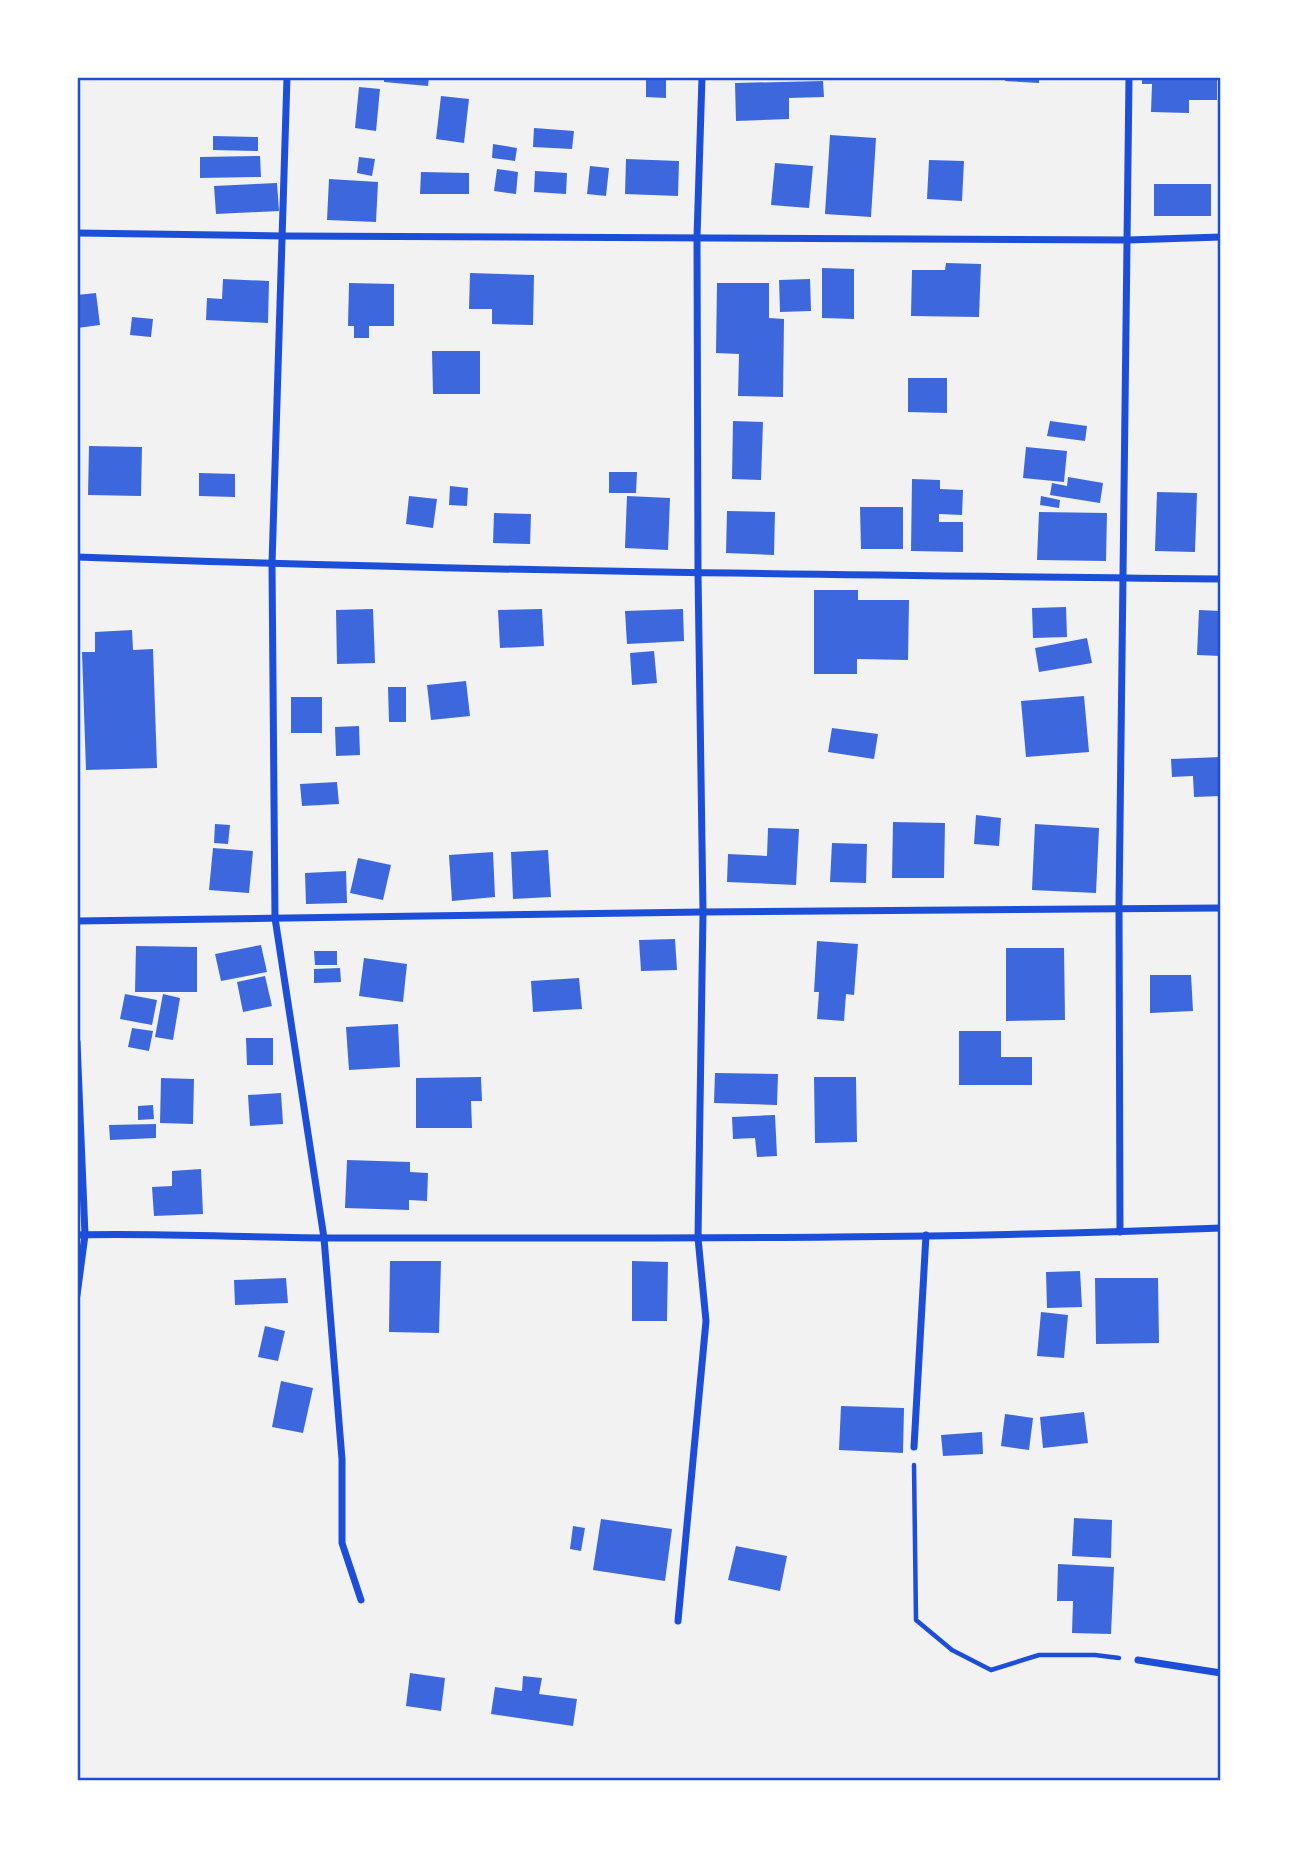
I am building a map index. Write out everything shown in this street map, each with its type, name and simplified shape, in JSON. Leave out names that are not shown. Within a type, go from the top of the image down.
[{"type":"street","points":[[287,77],[272,564],[275,918],[324,1238],[342,1459],[342,1543],[360,1600]]},
{"type":"street","points":[[678,1621],[706,1321],[698,1238],[703,912],[697,237],[702,77]]},
{"type":"street","points":[[1120,1232],[1119,907],[1129,77]]},
{"type":"street","points":[[77,233],[1128,240],[1221,237]]},
{"type":"street","points":[[77,557],[698,573],[1221,579]]},
{"type":"street","points":[[77,921],[1119,907],[1221,908]]},
{"type":"street","points":[[77,1042],[81,1235],[77,1295]]},
{"type":"street","points":[[81,1235],[698,1238],[1221,1228]]},
{"type":"street","points":[[914,1447],[926,1235]]},
{"type":"street","points":[[1138,1660],[1221,1673]]},
{"type":"path","points":[[914,1447],[916,1620],[952,1650],[991,1670],[1039,1655],[1138,1660]]},
{"type":"building","points":[[384,77],[429,77],[428,86],[384,82]]},
{"type":"building","points":[[1006,77],[1039,77],[1039,83],[1005,81]]},
{"type":"building","points":[[1142,77],[1217,77],[1217,100],[1189,100],[1189,113],[1151,112],[1152,84],[1142,84]]},
{"type":"building","points":[[646,79],[666,80],[666,98],[646,97]]},
{"type":"building","points":[[823,81],[824,97],[789,98],[789,119],[736,121],[735,83]]},
{"type":"building","points":[[359,87],[380,89],[376,131],[355,128]]},
{"type":"building","points":[[441,96],[469,99],[464,143],[436,139]]},
{"type":"building","points":[[534,128],[574,131],[572,149],[533,147]]},
{"type":"building","points":[[830,135],[876,138],[871,217],[825,214]]},
{"type":"building","points":[[213,136],[258,137],[258,151],[213,150]]},
{"type":"building","points":[[493,144],[517,148],[515,161],[492,158]]},
{"type":"building","points":[[260,156],[261,177],[200,178],[200,157]]},
{"type":"building","points":[[359,157],[375,159],[372,176],[357,173]]},
{"type":"building","points":[[626,159],[679,161],[678,196],[625,194]]},
{"type":"building","points":[[929,160],[964,161],[962,201],[927,199]]},
{"type":"building","points":[[775,163],[813,166],[809,208],[771,205]]},
{"type":"building","points":[[590,166],[609,168],[606,196],[587,194]]},
{"type":"building","points":[[497,169],[518,172],[516,194],[494,191]]},
{"type":"building","points":[[535,171],[567,173],[566,194],[534,192]]},
{"type":"building","points":[[421,172],[469,173],[469,194],[420,194]]},
{"type":"building","points":[[329,179],[378,182],[376,222],[327,220]]},
{"type":"building","points":[[277,183],[279,211],[216,214],[214,186]]},
{"type":"building","points":[[1154,184],[1211,184],[1211,216],[1154,216]]},
{"type":"building","points":[[946,263],[981,264],[979,317],[911,316],[912,270],[945,270]]},
{"type":"building","points":[[822,268],[854,269],[854,319],[822,318]]},
{"type":"building","points":[[470,273],[534,275],[533,325],[492,324],[492,309],[469,309]]},
{"type":"building","points":[[223,279],[269,281],[268,323],[206,320],[207,298],[222,299]]},
{"type":"building","points":[[810,279],[811,311],[780,312],[779,280]]},
{"type":"building","points":[[349,283],[394,284],[394,326],[369,326],[369,338],[354,338],[354,326],[348,326]]},
{"type":"building","points":[[717,283],[769,283],[769,318],[784,319],[783,397],[738,396],[739,354],[716,353]]},
{"type":"building","points":[[96,293],[100,325],[77,328],[77,295]]},
{"type":"building","points":[[132,317],[153,319],[151,337],[130,335]]},
{"type":"building","points":[[432,351],[480,351],[480,394],[433,394]]},
{"type":"building","points":[[908,378],[947,378],[947,413],[908,412]]},
{"type":"building","points":[[733,421],[763,422],[761,480],[732,479]]},
{"type":"building","points":[[1050,421],[1087,426],[1085,441],[1047,436]]},
{"type":"building","points":[[89,446],[142,447],[141,496],[88,495]]},
{"type":"building","points":[[1026,447],[1067,451],[1064,482],[1023,478]]},
{"type":"building","points":[[609,472],[637,472],[636,493],[609,493]]},
{"type":"building","points":[[199,473],[235,474],[235,497],[199,496]]},
{"type":"building","points":[[1068,477],[1103,483],[1100,503],[1050,495],[1052,483],[1067,486]]},
{"type":"building","points":[[912,479],[940,480],[940,489],[963,490],[962,515],[939,514],[939,522],[963,522],[963,552],[911,551]]},
{"type":"building","points":[[450,486],[468,488],[467,506],[449,505]]},
{"type":"building","points":[[1157,492],[1197,493],[1195,552],[1155,551]]},
{"type":"building","points":[[409,496],[437,499],[433,528],[406,524]]},
{"type":"building","points":[[627,496],[670,498],[668,550],[625,548]]},
{"type":"building","points":[[1041,496],[1060,500],[1059,508],[1040,505]]},
{"type":"building","points":[[860,507],[903,507],[903,549],[861,549]]},
{"type":"building","points":[[727,511],[775,512],[774,555],[726,553]]},
{"type":"building","points":[[1039,512],[1107,513],[1106,561],[1037,560]]},
{"type":"building","points":[[494,513],[531,514],[530,544],[493,543]]},
{"type":"building","points":[[814,590],[858,590],[858,600],[909,600],[908,660],[857,659],[857,674],[814,674]]},
{"type":"building","points":[[1066,607],[1067,637],[1033,638],[1032,608]]},
{"type":"building","points":[[373,609],[375,663],[337,664],[336,610]]},
{"type":"building","points":[[542,609],[544,646],[500,648],[498,610]]},
{"type":"building","points":[[683,609],[684,641],[627,644],[625,611]]},
{"type":"building","points":[[1199,610],[1221,611],[1221,656],[1197,655]]},
{"type":"building","points":[[132,630],[133,650],[153,649],[157,768],[86,770],[82,652],[95,652],[95,632]]},
{"type":"building","points":[[1087,638],[1092,663],[1039,672],[1035,648]]},
{"type":"building","points":[[654,651],[657,683],[632,685],[630,653]]},
{"type":"building","points":[[466,681],[470,716],[431,720],[427,685]]},
{"type":"building","points":[[388,687],[406,687],[406,722],[389,722]]},
{"type":"building","points":[[1084,696],[1089,752],[1026,757],[1021,701]]},
{"type":"building","points":[[291,697],[322,697],[322,733],[291,733]]},
{"type":"building","points":[[359,726],[360,755],[336,756],[335,727]]},
{"type":"building","points":[[832,728],[878,734],[874,759],[828,752]]},
{"type":"building","points":[[1221,757],[1221,796],[1194,797],[1193,776],[1172,777],[1171,759]]},
{"type":"building","points":[[337,782],[339,804],[302,806],[300,784]]},
{"type":"building","points":[[976,815],[1001,818],[999,846],[974,844]]},
{"type":"building","points":[[893,822],[945,823],[944,878],[892,878]]},
{"type":"building","points":[[215,824],[230,825],[228,844],[214,843]]},
{"type":"building","points":[[1035,824],[1099,828],[1096,893],[1032,890]]},
{"type":"building","points":[[768,828],[799,829],[796,885],[727,882],[728,854],[767,856]]},
{"type":"building","points":[[832,843],[867,844],[866,883],[830,882]]},
{"type":"building","points":[[213,848],[253,851],[249,893],[209,890]]},
{"type":"building","points":[[548,850],[551,897],[513,899],[511,852]]},
{"type":"building","points":[[493,852],[495,897],[452,901],[449,855]]},
{"type":"building","points":[[358,858],[391,865],[383,900],[350,893]]},
{"type":"building","points":[[346,871],[347,903],[306,904],[305,873]]},
{"type":"building","points":[[675,939],[677,970],[641,971],[639,940]]},
{"type":"building","points":[[817,941],[858,944],[854,995],[846,994],[844,1021],[817,1019],[819,992],[814,992]]},
{"type":"building","points":[[261,945],[267,972],[221,981],[215,954]]},
{"type":"building","points":[[136,946],[197,947],[197,992],[135,992]]},
{"type":"building","points":[[1006,948],[1064,948],[1065,1020],[1006,1021]]},
{"type":"building","points":[[314,951],[337,951],[337,965],[315,965]]},
{"type":"building","points":[[364,958],[407,964],[403,1002],[359,996]]},
{"type":"building","points":[[340,968],[341,982],[314,983],[314,969]]},
{"type":"building","points":[[1150,975],[1191,975],[1193,1011],[1150,1013]]},
{"type":"building","points":[[265,976],[272,1006],[243,1012],[237,982]]},
{"type":"building","points":[[579,978],[582,1009],[533,1012],[531,981]]},
{"type":"building","points":[[125,994],[157,1000],[152,1025],[120,1019]]},
{"type":"building","points":[[163,994],[180,998],[173,1040],[155,1037]]},
{"type":"building","points":[[398,1024],[400,1067],[349,1070],[346,1027]]},
{"type":"building","points":[[132,1028],[153,1031],[149,1051],[128,1047]]},
{"type":"building","points":[[959,1031],[1001,1031],[1001,1057],[1032,1057],[1032,1085],[959,1085]]},
{"type":"building","points":[[246,1038],[273,1038],[273,1065],[247,1065]]},
{"type":"building","points":[[715,1073],[778,1074],[777,1105],[714,1103]]},
{"type":"building","points":[[481,1077],[482,1101],[471,1101],[472,1128],[416,1128],[416,1078]]},
{"type":"building","points":[[814,1077],[856,1077],[857,1142],[815,1143]]},
{"type":"building","points":[[161,1078],[194,1079],[193,1124],[160,1123]]},
{"type":"building","points":[[281,1093],[283,1124],[250,1126],[248,1095]]},
{"type":"building","points":[[153,1105],[154,1119],[138,1120],[138,1106]]},
{"type":"building","points":[[775,1115],[777,1156],[757,1157],[755,1138],[733,1139],[732,1117]]},
{"type":"building","points":[[156,1124],[156,1138],[110,1140],[109,1125]]},
{"type":"building","points":[[347,1160],[410,1162],[410,1172],[428,1173],[427,1201],[409,1200],[409,1210],[345,1208]]},
{"type":"building","points":[[201,1169],[203,1214],[154,1216],[152,1187],[172,1186],[172,1171]]},
{"type":"building","points":[[390,1261],[441,1261],[439,1333],[389,1332]]},
{"type":"building","points":[[632,1261],[668,1262],[667,1321],[632,1321]]},
{"type":"building","points":[[1080,1271],[1082,1307],[1047,1308],[1046,1272]]},
{"type":"building","points":[[286,1278],[288,1303],[235,1305],[234,1280]]},
{"type":"building","points":[[1095,1278],[1158,1278],[1159,1343],[1096,1344]]},
{"type":"building","points":[[1041,1312],[1068,1315],[1064,1358],[1037,1356]]},
{"type":"building","points":[[265,1326],[285,1331],[278,1361],[258,1357]]},
{"type":"building","points":[[281,1381],[313,1388],[303,1433],[272,1427]]},
{"type":"building","points":[[841,1406],[904,1408],[903,1453],[839,1450]]},
{"type":"building","points":[[1084,1412],[1088,1443],[1043,1448],[1040,1417]]},
{"type":"building","points":[[1005,1414],[1033,1418],[1029,1450],[1001,1446]]},
{"type":"building","points":[[982,1432],[983,1454],[943,1456],[941,1435]]},
{"type":"building","points":[[1074,1518],[1112,1520],[1111,1558],[1072,1556]]},
{"type":"building","points":[[601,1519],[672,1529],[665,1581],[593,1570]]},
{"type":"building","points":[[573,1526],[585,1528],[581,1551],[570,1549]]},
{"type":"building","points":[[736,1546],[787,1556],[780,1591],[728,1580]]},
{"type":"building","points":[[1058,1564],[1114,1567],[1111,1634],[1072,1633],[1073,1601],[1057,1601]]},
{"type":"building","points":[[410,1673],[445,1678],[441,1711],[406,1706]]},
{"type":"building","points":[[523,1676],[542,1678],[539,1694],[577,1699],[573,1726],[491,1714],[495,1687],[522,1691]]}]
